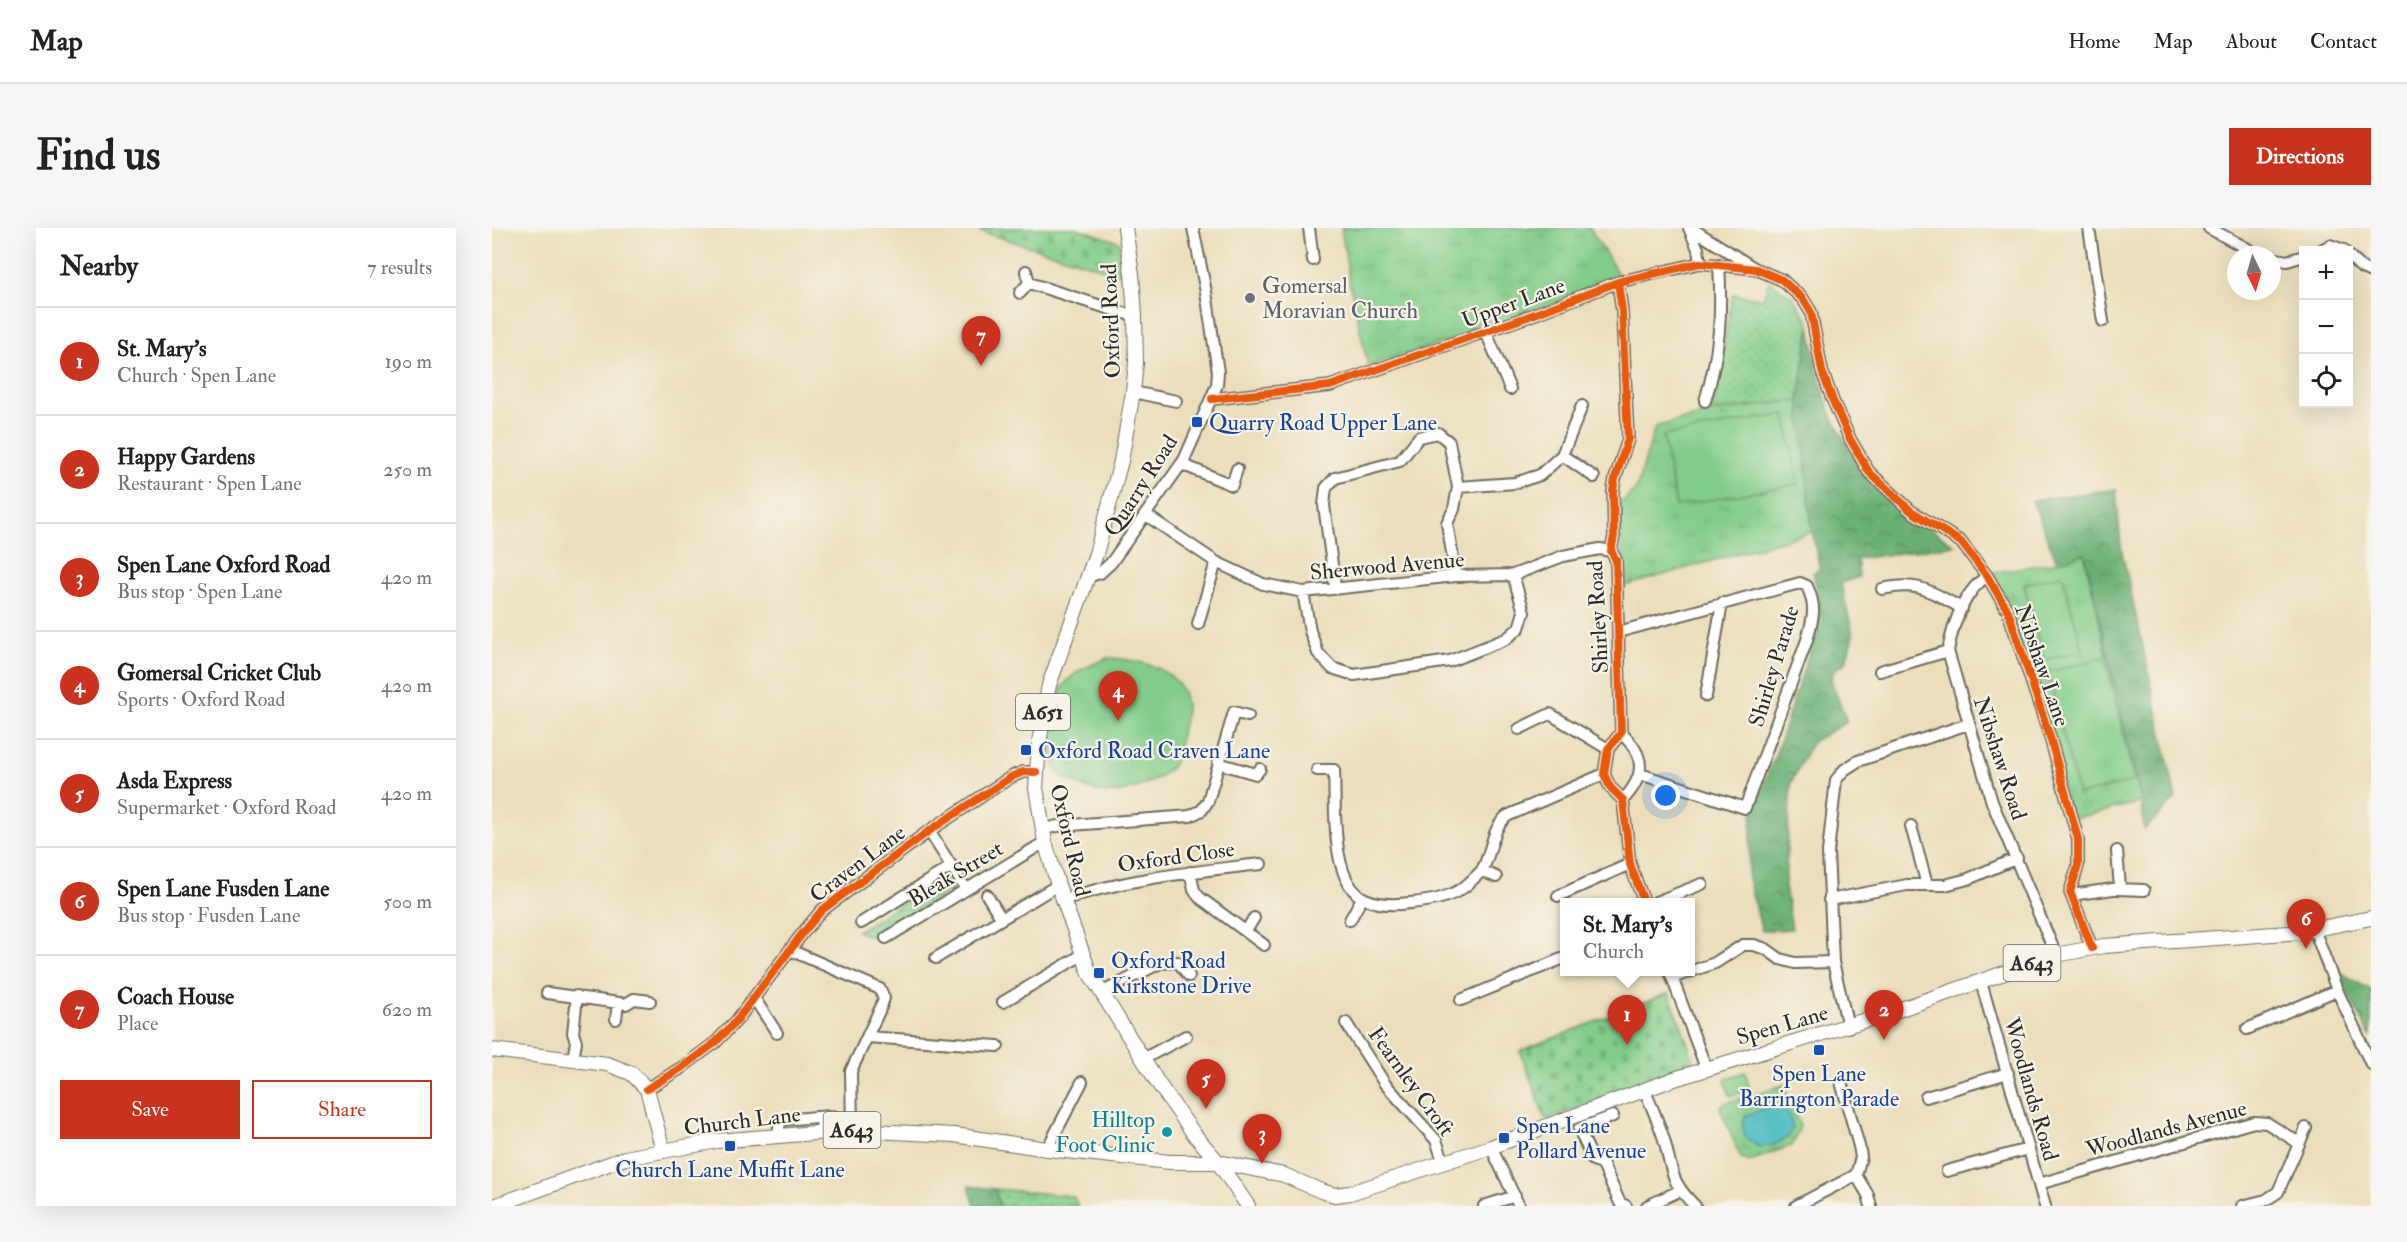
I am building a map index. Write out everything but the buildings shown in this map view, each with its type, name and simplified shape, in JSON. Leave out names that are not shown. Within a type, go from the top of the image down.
[{"type":"main road","name":"Oxford Road","points":[[1125,228],[1132,273],[1135,315],[1134,392],[1121,461],[1090,576],[1049,685],[1036,772],[1036,788],[1044,836],[1062,900],[1082,955],[1101,993],[1143,1059],[1194,1134],[1218,1162],[1244,1205]]},
{"type":"main road","name":"Spen Lane","points":[[1218,1162],[1284,1175],[1335,1195],[1350,1193],[1491,1147],[1706,1068],[1848,1027],[2056,955],[2092,948],[2236,938],[2314,929],[2371,918]]},
{"type":"main road","points":[[492,1050],[617,1066],[631,1073],[647,1089],[663,1151]]},
{"type":"main road","name":"Church Lane","points":[[494,1206],[605,1164],[663,1151],[717,1141],[852,1130],[954,1135],[1047,1149],[1170,1162],[1218,1162]]},
{"type":"street","name":"Quarry Road","points":[[1090,576],[1100,573],[1111,563],[1181,464],[1217,385],[1218,372],[1206,292],[1193,228]]},
{"type":"street","points":[[1309,228],[1313,260]]},
{"type":"street","points":[[1690,228],[1698,249],[1700,263]]},
{"type":"street","name":"Upper Lane","points":[[1690,228],[1756,269],[1791,286],[1811,312]]},
{"type":"street","points":[[2089,228],[2103,321]]},
{"type":"street","points":[[2209,228],[2242,246]]},
{"type":"street","points":[[2281,260],[2287,261],[2299,257]]},
{"type":"street","points":[[2353,259],[2362,268],[2371,272]]},
{"type":"street","name":"Upper Lane","points":[[1212,399],[1330,386],[1486,332],[1618,282],[1700,263],[1756,269]]},
{"type":"street","points":[[1705,401],[1713,376],[1721,322],[1719,264]]},
{"type":"street","points":[[1026,271],[1029,284]]},
{"type":"street","name":"Shirley Road","points":[[1618,282],[1622,311],[1628,439],[1615,479],[1614,536],[1611,551],[1616,560],[1621,733]]},
{"type":"street","points":[[1029,284],[1135,315]]},
{"type":"street","points":[[1020,293],[1029,284]]},
{"type":"street","name":"Nibshaw Lane","points":[[1811,312],[1822,371],[1833,401],[1869,472],[1911,511],[1961,542],[1987,576],[2014,626],[2050,737],[2078,839],[2078,866],[2070,892],[2072,895]]},
{"type":"street","points":[[1486,332],[1510,389]]},
{"type":"street","points":[[1134,392],[1176,401]]},
{"type":"street","points":[[1458,487],[1515,483],[1540,475],[1562,455],[1582,406]]},
{"type":"street","points":[[1335,587],[1324,505],[1326,488],[1335,478],[1400,461],[1419,437],[1438,433],[1449,442],[1458,487],[1454,509],[1447,523],[1456,576]]},
{"type":"street","points":[[1562,455],[1594,477]]},
{"type":"street","points":[[1181,464],[1232,485],[1238,469]]},
{"type":"street","name":"Sherwood Avenue","points":[[1146,515],[1216,562],[1263,584],[1303,592],[1456,576],[1513,575],[1563,556],[1600,549],[1611,551]]},
{"type":"street","points":[[1198,624],[1216,562]]},
{"type":"street","points":[[1303,592],[1310,631],[1318,653],[1332,668],[1354,675],[1450,662],[1506,639],[1518,628],[1524,612],[1513,575]]},
{"type":"street","points":[[1880,671],[1948,651],[1951,633],[1962,608],[1976,584],[1987,576]]},
{"type":"street","name":"Shirley Parade","points":[[1618,632],[1800,583],[1807,586],[1814,600],[1814,615],[1806,640],[1745,808],[1640,774]]},
{"type":"street","points":[[1882,589],[1900,585],[1916,586],[1962,608]]},
{"type":"street","points":[[1706,696],[1722,603]]},
{"type":"street","name":"Nibshaw Road","points":[[1948,651],[1992,802],[2056,955]]},
{"type":"street","points":[[1044,836],[1058,826],[1190,816],[1202,810],[1208,801],[1234,712],[1248,716]]},
{"type":"street","points":[[1519,729],[1550,714],[1608,749]]},
{"type":"street","points":[[1848,1027],[1833,962],[1828,900],[1828,852],[1836,780],[1844,770],[1858,761],[1968,724]]},
{"type":"street","points":[[1623,800],[1633,789],[1640,774],[1640,760],[1635,745],[1621,733],[1608,749],[1604,774],[1610,787],[1623,800],[1630,864],[1642,898]]},
{"type":"street","points":[[1218,763],[1258,774]]},
{"type":"street","points":[[1317,770],[1334,770],[1336,850],[1349,884],[1362,898],[1394,905],[1442,899],[1466,886],[1482,871],[1499,822],[1507,816],[1604,774]]},
{"type":"street","name":"Craven Lane","points":[[647,1089],[716,1042],[737,1020],[822,910],[929,831],[1011,777],[1023,772],[1036,772]]},
{"type":"street","points":[[1911,826],[1928,885]]},
{"type":"street","points":[[929,831],[966,889]]},
{"type":"street","name":"Bleak Street","points":[[886,938],[966,889],[1044,836]]},
{"type":"street","points":[[2117,851],[2120,888],[2117,889]]},
{"type":"street","points":[[1828,900],[1907,885],[1945,885],[1968,879],[2017,858]]},
{"type":"street","name":"Oxford Close","points":[[1062,900],[1122,882],[1261,864]]},
{"type":"street","points":[[1558,896],[1630,864]]},
{"type":"street","points":[[861,923],[951,866]]},
{"type":"street","points":[[1482,871],[1496,877]]},
{"type":"street","points":[[1190,872],[1194,890],[1199,897],[1264,945]]},
{"type":"street","points":[[1668,898],[1702,884]]},
{"type":"street","points":[[940,952],[1058,885]]},
{"type":"street","points":[[2092,948],[2072,895],[2117,889],[2144,890]]},
{"type":"street","points":[[987,895],[1001,918]]},
{"type":"street","points":[[1350,920],[1362,898]]},
{"type":"street","points":[[1246,931],[1254,918]]},
{"type":"street","points":[[2314,929],[2337,990],[2371,1064]]},
{"type":"street","points":[[1695,968],[1715,963],[1743,945],[1760,947],[1780,959],[1795,963],[1833,962]]},
{"type":"street","points":[[790,950],[880,989],[884,998],[850,1071],[852,1130]]},
{"type":"street","points":[[1003,1002],[1082,955]]},
{"type":"street","points":[[1461,1000],[1560,960]]},
{"type":"street","points":[[1101,993],[1160,963],[1178,962],[1189,976]]},
{"type":"street","points":[[1671,976],[1706,1068]]},
{"type":"street","name":"Woodlands Road","points":[[1981,982],[2045,1206]]},
{"type":"street","points":[[2247,1029],[2337,990]]},
{"type":"street","points":[[546,993],[626,1004],[634,999],[650,1000]]},
{"type":"street","points":[[573,1059],[576,1042],[573,1033],[577,996]]},
{"type":"street","points":[[754,998],[777,1033]]},
{"type":"street","points":[[616,1019],[618,1003]]},
{"type":"street","name":"Fearnley Croft","points":[[1346,1023],[1385,1084],[1436,1140],[1444,1163]]},
{"type":"street","points":[[1143,1059],[1186,1036]]},
{"type":"street","points":[[867,1037],[998,1046]]},
{"type":"street","points":[[1926,1097],[2008,1073]]},
{"type":"street","points":[[1047,1149],[1082,1082]]},
{"type":"street","points":[[1841,1082],[1861,1157],[1856,1175],[1868,1195],[1871,1206]]},
{"type":"street","points":[[1644,1089],[1665,1143],[1669,1164],[1679,1191],[1695,1206]]},
{"type":"street","points":[[778,1135],[779,1125],[783,1120],[832,1116]]},
{"type":"street","points":[[1613,1116],[1579,1129],[1593,1160],[1602,1163],[1620,1203],[1624,1205]]},
{"type":"street","points":[[818,1117],[822,1123],[820,1132]]},
{"type":"street","name":"Woodlands Avenue","points":[[2038,1184],[2254,1122],[2268,1123],[2299,1143]]},
{"type":"street","points":[[2242,1206],[2266,1200],[2278,1192],[2306,1128]]},
{"type":"street","points":[[1484,1206],[1517,1201],[1491,1147]]},
{"type":"street","points":[[1947,1170],[2028,1149]]},
{"type":"street","points":[[1796,1206],[1856,1175]]},
{"type":"street","points":[[1642,1206],[1647,1206],[1679,1191]]},
{"type":"green space","points":[[980,228],[1077,228],[1119,242],[1124,275],[981,232]]},
{"type":"green space","points":[[1341,228],[1590,228],[1621,279],[1493,327],[1368,366],[1350,285]]},
{"type":"green space","points":[[1769,281],[1793,297],[1810,324],[1799,400],[1711,412],[1733,294],[1763,299]]},
{"type":"green space","points":[[1810,324],[1817,372],[1832,416],[1863,476],[1894,506],[1955,545],[1857,559],[1859,577],[1841,583],[1853,635],[1846,662],[1834,670],[1831,680],[1847,722],[1812,742],[1791,783],[1785,886],[1792,929],[1762,931],[1748,879],[1752,815],[1775,756],[1818,626],[1819,601],[1813,572],[1820,570],[1812,532],[1799,400]]},
{"type":"green space","points":[[1799,400],[1812,532],[1625,586],[1619,505],[1637,487],[1655,427],[1711,412]]},
{"type":"green space","points":[[1785,414],[1798,484],[1676,506],[1663,436]]},
{"type":"green space","points":[[2116,489],[2121,547],[2176,798],[2144,830],[2141,802],[2085,554],[2057,562],[2032,500]]},
{"type":"green space","points":[[2084,554],[2141,802],[2072,819],[1994,572],[2057,562]]},
{"type":"green space","points":[[2062,575],[2083,651],[2044,660],[2024,584]]},
{"type":"green space","points":[[2105,657],[2134,781],[2078,795],[2048,672]]},
{"type":"green space","points":[[1108,658],[1146,664],[1168,674],[1183,692],[1186,708],[1177,755],[1169,769],[1145,784],[1126,791],[1109,793],[1090,789],[1059,774],[1051,754],[1050,740],[1053,712],[1062,688],[1077,672]]},
{"type":"green space","points":[[949,874],[956,887],[874,938],[857,931]]},
{"type":"green space","points":[[2336,970],[2371,990],[2371,1038]]},
{"type":"green space","points":[[1669,993],[1693,1058],[1688,1067],[1546,1120],[1520,1051]]},
{"type":"green space","points":[[1745,1072],[1750,1090],[1730,1096],[1725,1079]]},
{"type":"green space","points":[[1784,1085],[1800,1126],[1793,1145],[1750,1161],[1741,1158],[1720,1108],[1722,1104]]},
{"type":"green space","points":[[969,1186],[995,1189],[1000,1206],[975,1206]]},
{"type":"green space","points":[[995,1189],[1073,1196],[1078,1206],[1000,1206]]},
{"type":"water","points":[[1770,1106],[1785,1109],[1788,1112],[1793,1129],[1786,1138],[1778,1143],[1758,1147],[1745,1137],[1743,1125],[1745,1116]]},
{"type":"cycle path","points":[[1212,399],[1330,386],[1527,317],[1618,282],[1700,263],[1756,269],[1782,280],[1803,299],[1811,312],[1822,371],[1850,439],[1869,472],[1911,511],[1961,542],[1987,576],[2008,611],[2050,737],[2078,839],[2078,866],[2070,892],[2092,948]]},
{"type":"cycle path","points":[[1618,282],[1622,311],[1628,439],[1613,491],[1614,536],[1611,551],[1616,560],[1621,733],[1608,749],[1604,774],[1610,787],[1623,800],[1630,864],[1643,898]]},
{"type":"cycle path","points":[[647,1089],[716,1042],[737,1020],[822,910],[929,831],[1011,777],[1023,772],[1036,772]]},
{"type":"place","name":"Gomersal Moravian Church","points":[[1250,298]]},
{"type":"place","name":"Coach House","points":[[981,366]]},
{"type":"place","name":"Quarry Road Upper Lane","points":[[1197,422]]},
{"type":"place","name":"Gomersal Cricket Club","points":[[1118,721]]},
{"type":"place","name":"Oxford Road Craven Lane","points":[[1026,750]]},
{"type":"place","name":"Spen Lane Fusden Lane","points":[[2306,949]]},
{"type":"place","name":"Oxford Road Kirkstone Drive","points":[[1099,973]]},
{"type":"place","name":"Happy Gardens","points":[[1884,1040]]},
{"type":"place","name":"St. Mary's","points":[[1627,1045]]},
{"type":"place","name":"Spen Lane Barrington Parade","points":[[1819,1050]]},
{"type":"place","name":"Asda Express","points":[[1206,1109]]},
{"type":"place","name":"Hilltop Foot Clinic","points":[[1167,1132]]},
{"type":"place","name":"Spen Lane Pollard Avenue","points":[[1504,1138]]},
{"type":"place","name":"Church Lane Muffit Lane","points":[[730,1146]]},
{"type":"place","name":"Spen Lane Oxford Road","points":[[1262,1164]]}]
